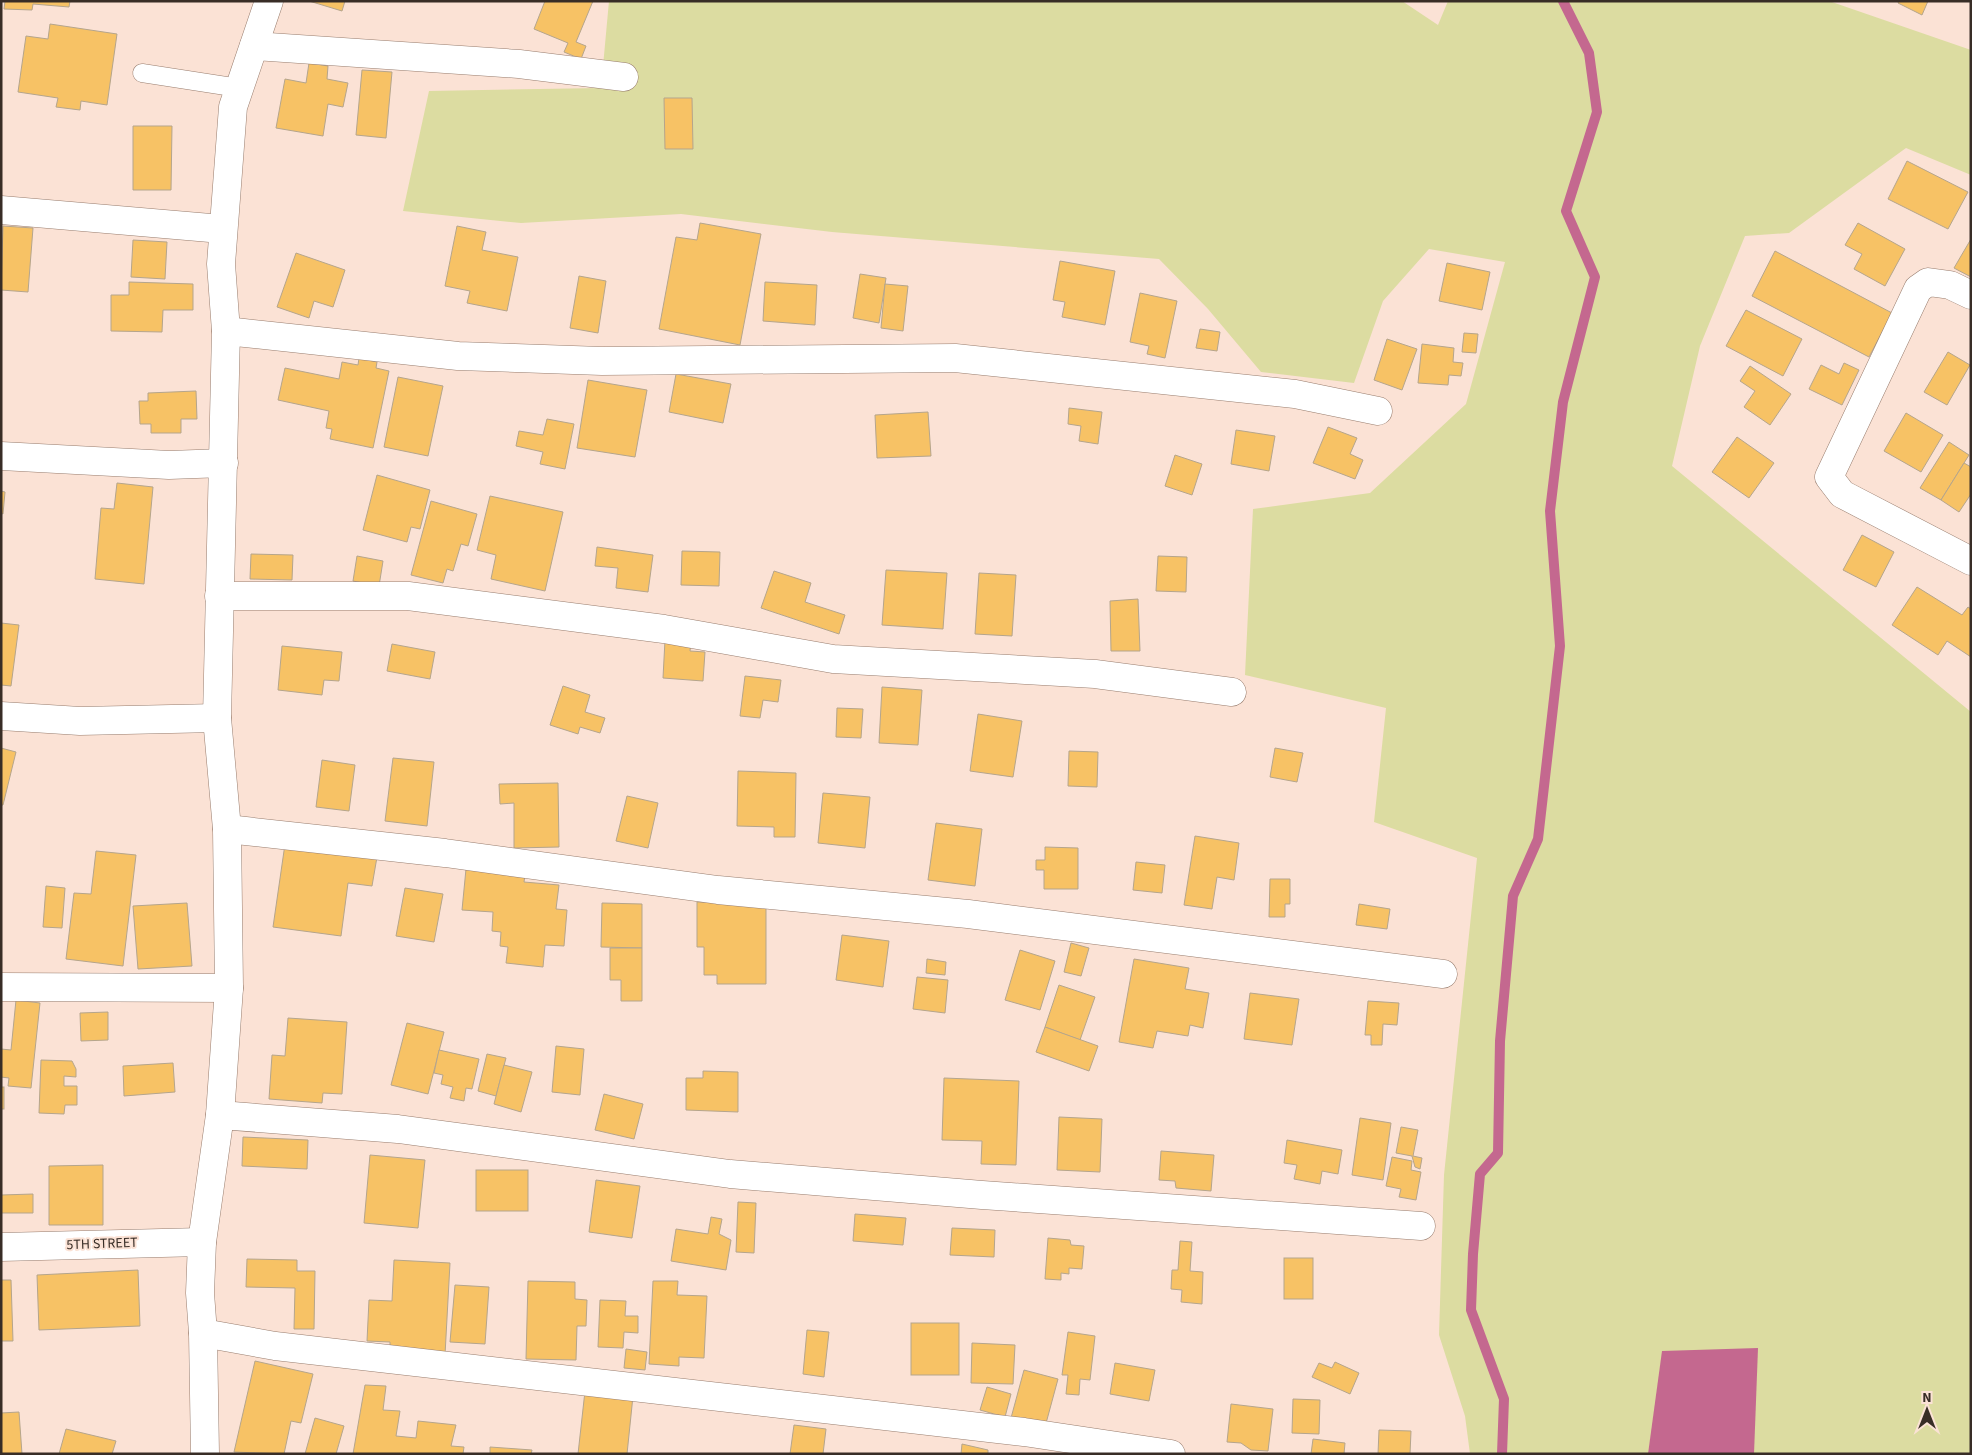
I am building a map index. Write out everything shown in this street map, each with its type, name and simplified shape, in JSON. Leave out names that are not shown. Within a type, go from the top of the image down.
[{"type":"street","points":[[206,1454],[203,1333],[200,1293],[202,1242],[220,1116],[229,988],[227,830],[217,718],[226,331],[220,264],[233,107],[269,1]]},
{"type":"street","points":[[254,46],[519,64],[624,77]]},
{"type":"street","points":[[1,210],[222,229]]},
{"type":"street","points":[[1971,295],[1950,285],[1928,282],[1918,289],[1830,477],[1842,494],[1971,561]]},
{"type":"street","points":[[226,331],[477,357],[602,361],[955,358],[1295,394],[1378,411]]},
{"type":"street","points":[[1,456],[169,465],[224,463]]},
{"type":"street","points":[[219,596],[408,596],[664,629],[833,659],[1095,674],[1232,692]]},
{"type":"street","points":[[1,716],[80,720],[217,718]]},
{"type":"street","points":[[227,830],[445,853],[718,890],[968,914],[1443,974]]},
{"type":"street","points":[[1,988],[229,988]]},
{"type":"street","points":[[220,1116],[398,1129],[730,1174],[1421,1226]]},
{"type":"street","name":"5TH STREET","points":[[1,1247],[202,1242]]},
{"type":"street","points":[[203,1333],[275,1346],[1024,1432],[1171,1454]]},
{"type":"lane","points":[[142,73],[239,88]]},
{"type":"green space","points":[[609,1],[1402,1],[1438,25],[1448,1],[1829,1],[1971,50],[1971,175],[1906,148],[1789,233],[1745,236],[1700,346],[1672,466],[1971,712],[1971,1454],[1470,1454],[1465,1416],[1439,1335],[1444,1175],[1477,858],[1374,822],[1386,708],[1245,675],[1253,509],[1370,493],[1466,404],[1505,262],[1429,249],[1383,301],[1354,383],[1261,372],[1208,309],[1159,259],[832,232],[681,214],[521,223],[403,211],[429,91],[601,88]]},
{"type":"shaded area","points":[[1758,1348],[1754,1454],[1648,1454],[1662,1351]]},
{"type":"building","points":[[5,1],[70,1],[69,7],[33,4],[32,10],[4,9]]},
{"type":"building","points":[[309,1],[345,1],[342,11]]},
{"type":"building","points":[[545,1],[593,1],[576,42],[586,46],[581,59],[564,52],[568,43],[534,29]]},
{"type":"building","points":[[1899,1],[1928,1],[1922,15],[1898,3]]},
{"type":"building","points":[[50,24],[117,34],[107,105],[81,101],[80,110],[56,107],[58,98],[18,92],[26,36],[48,39]]},
{"type":"building","points":[[309,63],[328,66],[327,79],[348,83],[343,107],[328,104],[323,136],[276,128],[285,79],[306,83]]},
{"type":"building","points":[[362,70],[392,72],[386,138],[356,135]]},
{"type":"building","points":[[664,98],[692,98],[693,149],[665,149]]},
{"type":"building","points":[[133,126],[172,126],[171,190],[133,190]]},
{"type":"building","points":[[1907,161],[1968,192],[1948,229],[1888,199]]},
{"type":"building","points":[[700,223],[761,234],[740,345],[659,329],[676,237],[697,240]]},
{"type":"building","points":[[1858,223],[1905,249],[1885,286],[1854,269],[1862,254],[1845,245]]},
{"type":"building","points":[[3,226],[33,228],[28,292],[1,290]]},
{"type":"building","points":[[457,226],[486,232],[482,250],[518,257],[507,311],[467,303],[470,291],[445,286]]},
{"type":"building","points":[[1971,239],[1971,277],[1954,268]]},
{"type":"building","points":[[133,240],[167,242],[165,279],[131,277]]},
{"type":"building","points":[[1775,251],[1892,313],[1869,357],[1752,296]]},
{"type":"building","points":[[296,253],[345,270],[333,307],[314,301],[309,318],[277,307]]},
{"type":"building","points":[[1060,261],[1115,271],[1105,325],[1062,317],[1065,302],[1053,300]]},
{"type":"building","points":[[1447,263],[1490,272],[1482,310],[1439,301]]},
{"type":"building","points":[[860,274],[886,278],[879,323],[853,318]]},
{"type":"building","points":[[579,276],[606,281],[598,333],[570,328]]},
{"type":"building","points":[[129,282],[193,284],[193,310],[163,310],[162,332],[111,331],[111,295],[129,295]]},
{"type":"building","points":[[765,282],[817,285],[815,325],[763,321]]},
{"type":"building","points":[[885,284],[908,286],[903,331],[881,328]]},
{"type":"building","points":[[1140,293],[1177,301],[1165,358],[1147,354],[1149,346],[1130,342]]},
{"type":"building","points":[[1746,310],[1802,339],[1783,376],[1726,346]]},
{"type":"building","points":[[1200,329],[1220,332],[1217,351],[1196,348]]},
{"type":"building","points":[[1464,333],[1478,334],[1476,353],[1462,352]]},
{"type":"building","points":[[1387,339],[1417,349],[1402,390],[1374,380]]},
{"type":"building","points":[[1422,344],[1454,348],[1453,362],[1463,363],[1461,376],[1449,375],[1448,385],[1418,383]]},
{"type":"building","points":[[1948,352],[1970,365],[1947,405],[1924,392]]},
{"type":"building","points":[[359,358],[377,362],[376,368],[389,371],[373,448],[330,439],[332,429],[326,428],[329,411],[278,400],[285,368],[339,379],[342,362],[358,365]]},
{"type":"building","points":[[1844,363],[1859,370],[1842,405],[1809,389],[1821,365],[1839,374]]},
{"type":"building","points":[[1750,366],[1791,394],[1770,425],[1744,407],[1755,391],[1740,381]]},
{"type":"building","points":[[676,374],[731,384],[723,423],[669,412]]},
{"type":"building","points":[[398,377],[443,386],[428,456],[384,447]]},
{"type":"building","points":[[588,380],[647,390],[635,457],[577,448]]},
{"type":"building","points":[[196,391],[197,419],[181,419],[181,433],[151,433],[151,424],[140,424],[139,401],[148,401],[148,393]]},
{"type":"building","points":[[1069,408],[1102,412],[1098,444],[1079,441],[1081,426],[1068,424]]},
{"type":"building","points":[[928,412],[931,456],[877,458],[875,415]]},
{"type":"building","points":[[1906,413],[1943,435],[1921,472],[1884,451]]},
{"type":"building","points":[[547,419],[574,424],[565,469],[540,464],[543,452],[516,446],[519,431],[543,435]]},
{"type":"building","points":[[1328,427],[1357,438],[1350,454],[1363,460],[1355,479],[1313,463]]},
{"type":"building","points":[[1236,430],[1275,436],[1269,471],[1231,464]]},
{"type":"building","points":[[1737,437],[1774,463],[1749,498],[1712,472]]},
{"type":"building","points":[[1949,442],[1969,455],[1941,500],[1920,488]]},
{"type":"building","points":[[1175,455],[1202,464],[1192,495],[1165,486]]},
{"type":"building","points":[[1964,463],[1971,467],[1971,494],[1959,512],[1941,500]]},
{"type":"building","points":[[377,475],[430,490],[420,529],[411,527],[407,542],[363,530]]},
{"type":"building","points":[[117,483],[153,487],[144,584],[95,579],[101,508],[114,509]]},
{"type":"building","points":[[1,491],[5,492],[3,514],[1,513]]},
{"type":"building","points":[[490,496],[563,512],[545,591],[491,579],[496,555],[477,550]]},
{"type":"building","points":[[431,501],[477,514],[468,546],[461,544],[453,571],[447,569],[443,583],[411,575]]},
{"type":"building","points":[[1862,535],[1894,552],[1876,587],[1843,570]]},
{"type":"building","points":[[597,547],[653,555],[648,592],[616,588],[618,568],[595,566]]},
{"type":"building","points":[[682,551],[720,552],[719,586],[681,585]]},
{"type":"building","points":[[251,554],[293,555],[292,580],[250,579]]},
{"type":"building","points":[[357,556],[383,561],[379,586],[353,581]]},
{"type":"building","points":[[1158,556],[1187,557],[1186,592],[1156,591]]},
{"type":"building","points":[[886,570],[947,573],[943,629],[882,625]]},
{"type":"building","points":[[774,571],[811,583],[805,602],[845,615],[839,634],[761,608]]},
{"type":"building","points":[[979,573],[1016,575],[1012,636],[975,634]]},
{"type":"building","points":[[1917,587],[1962,615],[1968,607],[1971,609],[1971,657],[1947,641],[1938,655],[1892,625]]},
{"type":"building","points":[[1138,599],[1140,651],[1111,651],[1110,601]]},
{"type":"building","points":[[1,623],[19,625],[11,686],[1,685]]},
{"type":"building","points":[[665,640],[691,642],[690,651],[705,652],[703,681],[663,678]]},
{"type":"building","points":[[392,644],[435,652],[430,679],[387,671]]},
{"type":"building","points":[[282,646],[342,652],[339,681],[324,680],[322,695],[278,690]]},
{"type":"building","points":[[745,676],[781,680],[778,702],[763,700],[760,718],[740,716]]},
{"type":"building","points":[[563,686],[590,695],[585,712],[605,718],[600,733],[580,727],[578,734],[550,725]]},
{"type":"building","points":[[882,687],[922,690],[918,745],[879,743]]},
{"type":"building","points":[[837,708],[863,709],[861,738],[836,737]]},
{"type":"building","points":[[978,714],[1022,721],[1013,777],[970,771]]},
{"type":"building","points":[[1,748],[16,752],[3,805],[1,805]]},
{"type":"building","points":[[1275,748],[1303,753],[1297,782],[1270,777]]},
{"type":"building","points":[[1069,751],[1098,752],[1097,787],[1068,786]]},
{"type":"building","points":[[393,758],[434,762],[427,826],[385,821]]},
{"type":"building","points":[[322,760],[355,765],[349,811],[316,807]]},
{"type":"building","points":[[738,771],[796,773],[795,837],[774,837],[774,827],[737,826]]},
{"type":"building","points":[[558,783],[559,847],[514,848],[514,803],[500,804],[499,784]]},
{"type":"building","points":[[823,793],[870,797],[865,848],[818,843]]},
{"type":"building","points":[[627,796],[658,803],[648,848],[616,841]]},
{"type":"building","points":[[936,823],[982,829],[975,886],[928,880]]},
{"type":"building","points":[[1195,836],[1239,843],[1234,880],[1217,877],[1212,909],[1184,905]]},
{"type":"building","points":[[285,844],[377,857],[372,886],[348,883],[341,936],[273,927]]},
{"type":"building","points":[[1045,847],[1078,848],[1078,889],[1044,889],[1044,870],[1036,870],[1036,860],[1045,860]]},
{"type":"building","points":[[96,851],[136,855],[123,966],[66,959],[74,893],[91,894]]},
{"type":"building","points":[[1136,862],[1165,865],[1162,893],[1133,890]]},
{"type":"building","points":[[466,869],[525,875],[524,882],[559,885],[556,909],[567,910],[564,946],[545,945],[543,967],[506,963],[508,947],[500,946],[501,932],[492,931],[493,912],[462,910]]},
{"type":"building","points":[[1270,879],[1290,879],[1290,904],[1285,904],[1285,917],[1269,917]]},
{"type":"building","points":[[46,886],[65,888],[62,928],[43,927]]},
{"type":"building","points":[[405,888],[443,894],[434,942],[396,936]]},
{"type":"building","points":[[697,902],[766,903],[766,984],[717,984],[717,975],[704,975],[704,947],[697,947]]},
{"type":"building","points":[[187,903],[192,966],[138,969],[133,906]]},
{"type":"building","points":[[602,903],[642,904],[642,948],[601,947]]},
{"type":"building","points":[[1359,904],[1390,909],[1387,929],[1356,925]]},
{"type":"building","points":[[842,935],[889,941],[883,987],[836,980]]},
{"type":"building","points":[[1071,943],[1089,948],[1081,976],[1064,972]]},
{"type":"building","points":[[610,948],[642,948],[642,1001],[621,1001],[621,980],[610,980]]},
{"type":"building","points":[[1020,950],[1055,961],[1040,1010],[1005,1000]]},
{"type":"building","points":[[927,959],[946,962],[945,975],[926,973]]},
{"type":"building","points":[[1134,959],[1189,968],[1185,989],[1209,993],[1203,1028],[1190,1025],[1188,1036],[1157,1031],[1153,1048],[1119,1042]]},
{"type":"building","points":[[917,977],[948,980],[945,1013],[913,1009]]},
{"type":"building","points":[[1059,985],[1095,997],[1080,1040],[1045,1027]]},
{"type":"building","points":[[1250,993],[1299,999],[1292,1045],[1244,1039]]},
{"type":"building","points":[[16,1000],[40,1003],[31,1088],[8,1086],[9,1078],[1,1077],[1,1049],[11,1050]]},
{"type":"building","points":[[1368,1001],[1399,1003],[1397,1025],[1383,1024],[1382,1045],[1371,1045],[1371,1035],[1365,1035]]},
{"type":"building","points":[[108,1012],[108,1040],[81,1041],[80,1013]]},
{"type":"building","points":[[288,1018],[347,1022],[342,1094],[323,1093],[322,1103],[269,1099],[272,1055],[285,1056]]},
{"type":"building","points":[[407,1023],[444,1032],[428,1094],[391,1085]]},
{"type":"building","points":[[1045,1027],[1098,1046],[1089,1071],[1036,1052]]},
{"type":"building","points":[[556,1046],[584,1049],[580,1095],[552,1092]]},
{"type":"building","points":[[439,1050],[479,1059],[472,1089],[466,1088],[464,1101],[450,1098],[453,1087],[441,1084],[443,1075],[434,1073]]},
{"type":"building","points":[[487,1054],[506,1058],[496,1096],[478,1091]]},
{"type":"building","points":[[41,1060],[72,1061],[76,1069],[76,1077],[64,1076],[64,1086],[77,1086],[77,1105],[65,1105],[64,1114],[39,1113]]},
{"type":"building","points":[[173,1063],[175,1092],[124,1096],[123,1066]]},
{"type":"building","points":[[504,1065],[532,1072],[521,1112],[494,1104]]},
{"type":"building","points":[[703,1071],[738,1072],[738,1112],[686,1110],[686,1078],[703,1078]]},
{"type":"building","points":[[944,1078],[1019,1081],[1016,1165],[981,1164],[982,1141],[942,1140]]},
{"type":"building","points":[[1,1087],[4,1087],[4,1109],[1,1109]]},
{"type":"building","points":[[604,1094],[643,1104],[634,1139],[595,1130]]},
{"type":"building","points":[[1059,1117],[1102,1119],[1100,1172],[1057,1170]]},
{"type":"building","points":[[1360,1118],[1391,1123],[1383,1180],[1352,1175]]},
{"type":"building","points":[[1401,1127],[1418,1130],[1413,1156],[1422,1158],[1420,1169],[1415,1167],[1412,1156],[1396,1153]]},
{"type":"building","points":[[243,1137],[308,1140],[307,1169],[242,1166]]},
{"type":"building","points":[[1287,1140],[1342,1150],[1338,1174],[1322,1171],[1320,1184],[1294,1179],[1297,1165],[1284,1163]]},
{"type":"building","points":[[1161,1151],[1214,1155],[1211,1191],[1176,1188],[1175,1181],[1159,1180]]},
{"type":"building","points":[[370,1155],[425,1160],[418,1228],[364,1223]]},
{"type":"building","points":[[1392,1157],[1412,1161],[1411,1170],[1421,1172],[1416,1200],[1399,1197],[1401,1189],[1386,1186]]},
{"type":"building","points":[[103,1165],[103,1225],[49,1225],[49,1166]]},
{"type":"building","points":[[476,1170],[528,1170],[528,1211],[476,1211]]},
{"type":"building","points":[[596,1180],[640,1186],[632,1238],[589,1232]]},
{"type":"building","points":[[33,1194],[33,1213],[1,1213],[1,1195]]},
{"type":"building","points":[[738,1202],[756,1203],[754,1253],[736,1252]]},
{"type":"building","points":[[855,1214],[906,1218],[903,1245],[853,1241]]},
{"type":"building","points":[[711,1217],[722,1219],[719,1234],[731,1240],[726,1270],[671,1261],[676,1229],[708,1234]]},
{"type":"building","points":[[952,1228],[995,1230],[994,1257],[950,1255]]},
{"type":"building","points":[[1048,1238],[1070,1240],[1071,1245],[1084,1246],[1082,1269],[1069,1268],[1069,1274],[1061,1273],[1061,1280],[1045,1279]]},
{"type":"building","points":[[1180,1241],[1192,1242],[1190,1271],[1203,1272],[1202,1304],[1181,1302],[1182,1290],[1171,1289],[1172,1270],[1178,1270]]},
{"type":"building","points":[[1284,1258],[1313,1258],[1313,1299],[1284,1299]]},
{"type":"building","points":[[247,1259],[297,1260],[297,1271],[315,1271],[314,1329],[294,1329],[295,1288],[246,1287]]},
{"type":"building","points":[[394,1260],[450,1263],[445,1355],[390,1352],[390,1342],[367,1341],[369,1300],[392,1301]]},
{"type":"building","points":[[138,1270],[140,1326],[39,1330],[37,1275]]},
{"type":"building","points":[[1,1280],[11,1280],[13,1341],[1,1341]]},
{"type":"building","points":[[528,1281],[575,1282],[575,1299],[587,1300],[586,1326],[577,1326],[576,1360],[526,1359]]},
{"type":"building","points":[[653,1281],[678,1281],[677,1295],[707,1296],[704,1358],[679,1357],[679,1366],[649,1364]]},
{"type":"building","points":[[455,1285],[489,1287],[485,1344],[450,1342]]},
{"type":"building","points":[[600,1300],[626,1301],[625,1316],[638,1316],[638,1333],[624,1332],[623,1348],[598,1347]]},
{"type":"building","points":[[911,1323],[959,1323],[959,1375],[911,1375]]},
{"type":"building","points":[[807,1330],[829,1332],[824,1377],[803,1374]]},
{"type":"building","points":[[1068,1332],[1095,1336],[1090,1380],[1080,1379],[1079,1395],[1066,1394],[1068,1375],[1062,1375]]},
{"type":"building","points":[[972,1343],[1015,1345],[1013,1384],[971,1383]]},
{"type":"building","points":[[626,1349],[647,1352],[645,1370],[624,1368]]},
{"type":"building","points":[[255,1361],[313,1374],[301,1423],[291,1421],[284,1454],[234,1452]]},
{"type":"building","points":[[1335,1362],[1359,1373],[1350,1394],[1312,1377],[1319,1363],[1332,1368]]},
{"type":"building","points":[[1115,1363],[1155,1370],[1149,1401],[1110,1394]]},
{"type":"building","points":[[1024,1370],[1058,1379],[1045,1427],[1011,1418]]},
{"type":"building","points":[[365,1385],[386,1386],[383,1410],[400,1411],[396,1436],[416,1438],[418,1421],[456,1425],[451,1446],[464,1447],[463,1454],[353,1454]]},
{"type":"building","points":[[987,1387],[1011,1394],[1005,1417],[980,1410]]},
{"type":"building","points":[[585,1391],[633,1396],[627,1454],[578,1454]]},
{"type":"building","points":[[1293,1399],[1320,1400],[1319,1434],[1292,1433]]},
{"type":"building","points":[[1231,1404],[1273,1409],[1268,1451],[1251,1450],[1241,1443],[1227,1442]]},
{"type":"building","points":[[19,1412],[22,1454],[1,1454],[1,1413]]},
{"type":"building","points":[[315,1418],[344,1426],[336,1454],[305,1454]]},
{"type":"building","points":[[794,1425],[826,1429],[823,1454],[790,1454]]},
{"type":"building","points":[[66,1429],[116,1441],[112,1454],[59,1454]]},
{"type":"building","points":[[1379,1430],[1411,1431],[1410,1454],[1378,1454]]},
{"type":"building","points":[[1313,1439],[1345,1443],[1344,1454],[1311,1454]]},
{"type":"building","points":[[962,1444],[988,1450],[988,1454],[961,1454]]},
{"type":"building","points":[[490,1447],[532,1450],[531,1454],[490,1454]]},
{"type":"waterway","points":[[1502,1454],[1504,1399],[1471,1310],[1473,1254],[1480,1174],[1498,1153],[1500,1041],[1513,896],[1538,839],[1560,646],[1550,511],[1563,402],[1595,277],[1566,211],[1597,112],[1589,53],[1563,1]]}]
